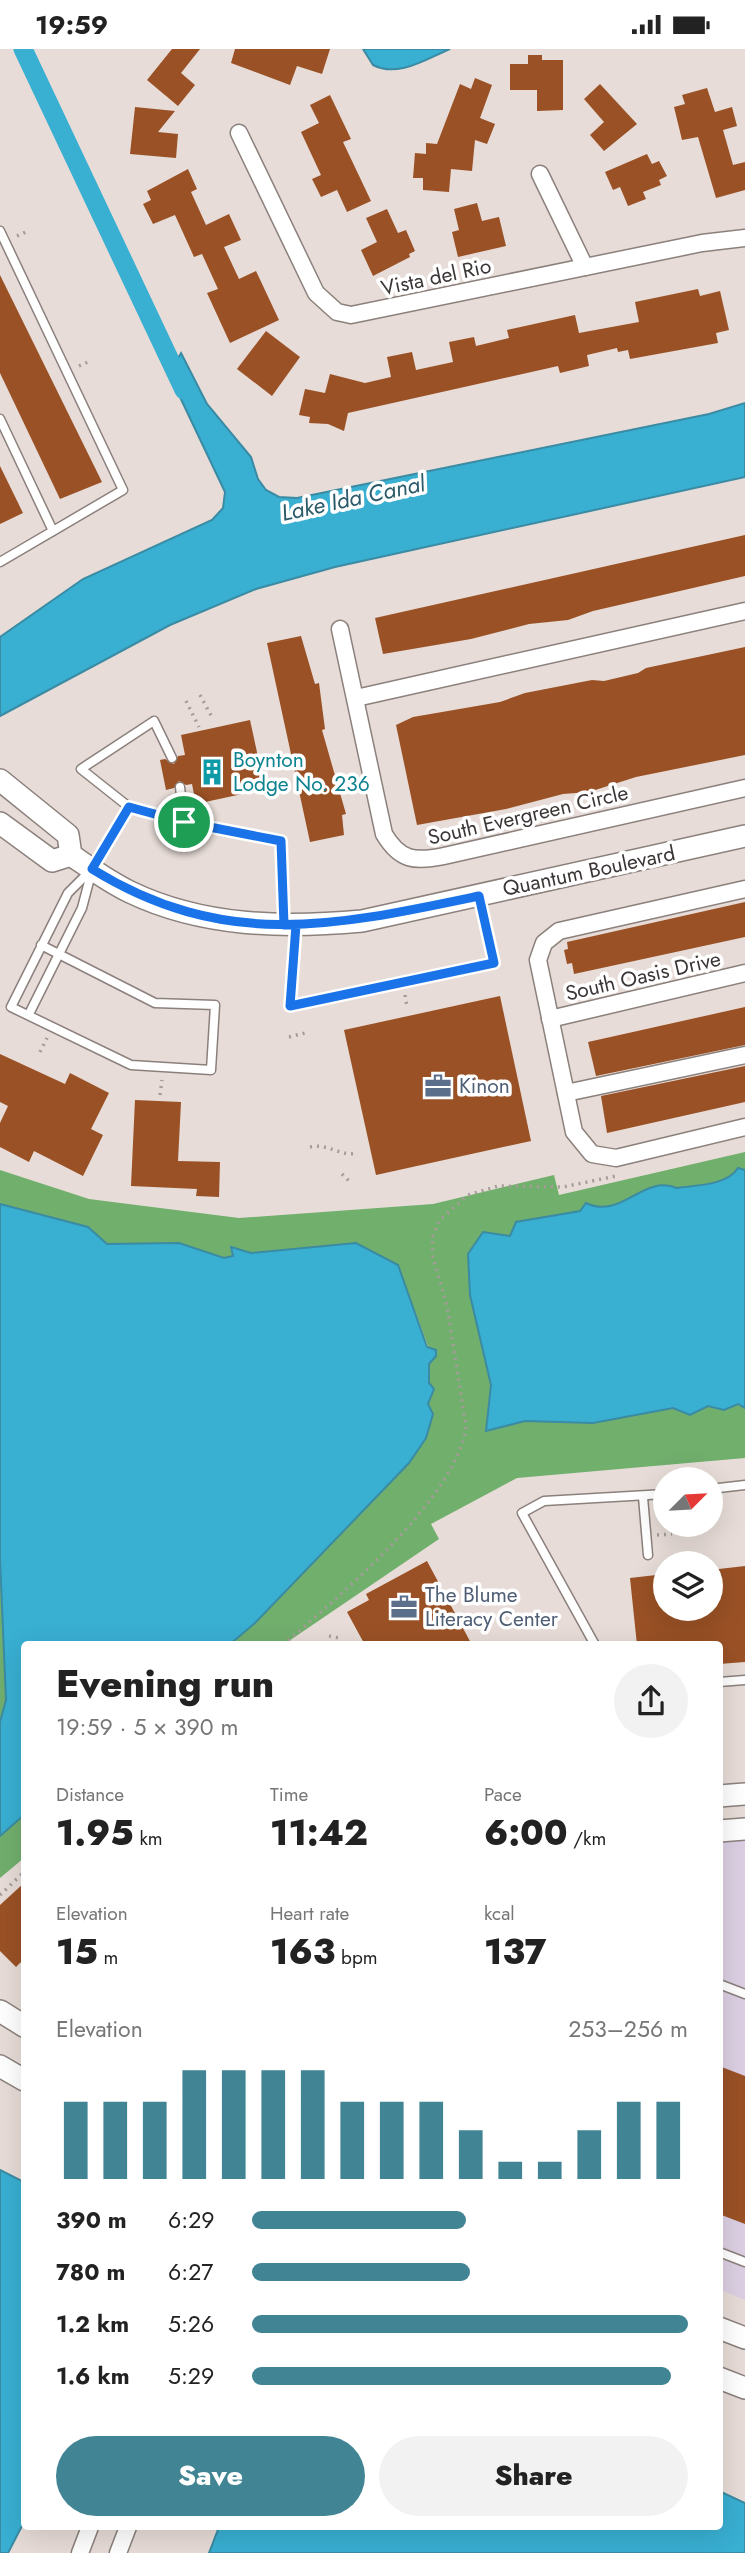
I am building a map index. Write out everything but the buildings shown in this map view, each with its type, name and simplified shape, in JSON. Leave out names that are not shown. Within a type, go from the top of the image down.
[{"type":"street","name":"Vista del Rio","points":[[239,133],[316,293],[337,312],[365,314],[702,243],[745,238]]},
{"type":"street","points":[[540,174],[585,267]]},
{"type":"street","points":[[356,698],[745,611]]},
{"type":"street","name":"South Evergreen Circle","points":[[340,629],[384,834],[400,855],[411,860],[444,856],[745,788]]},
{"type":"street","name":"Quantum Boulevard","points":[[0,780],[68,835],[71,855],[127,891],[160,904],[227,921],[290,925],[362,921],[745,836]]},
{"type":"street","name":"Quantum Boulevard","points":[[0,824],[52,861],[71,855]]},
{"type":"street","points":[[745,889],[550,936],[540,951],[538,960],[574,1132],[583,1146],[604,1158],[745,1127]]},
{"type":"street","name":"South Oasis Drive","points":[[550,1019],[745,973]]},
{"type":"street","points":[[566,1093],[745,1055]]},
{"type":"street","points":[[723,1796],[745,1794]]},
{"type":"street","points":[[723,1831],[745,1829]]},
{"type":"street","points":[[0,2011],[21,2025]]},
{"type":"street","points":[[0,2066],[21,2078]]},
{"type":"street","points":[[723,2330],[745,2338]]},
{"type":"street","points":[[723,2380],[745,2388]]},
{"type":"street","points":[[80,2553],[89,2530]]},
{"type":"street","points":[[118,2553],[127,2530]]},
{"type":"lane","points":[[0,231],[123,490],[0,562]]},
{"type":"lane","points":[[0,419],[53,531]]},
{"type":"lane","points":[[172,758],[154,721],[81,769],[129,807],[184,822],[281,841],[290,925],[290,1006],[494,963],[479,896]]},
{"type":"lane","points":[[180,787],[184,822]]},
{"type":"lane","points":[[41,945],[155,1003],[215,1005],[211,1070],[131,1065],[10,1007],[41,945],[68,894],[92,869],[129,807]]},
{"type":"lane","points":[[29,1014],[85,903],[92,869]]},
{"type":"lane","points":[[723,1488],[745,1485]]},
{"type":"lane","points":[[593,1641],[522,1513],[544,1501],[653,1496]]},
{"type":"lane","points":[[643,1497],[648,1555]]},
{"type":"lane","points":[[723,1682],[745,1680]]},
{"type":"lane","points":[[723,1986],[745,1994]]},
{"type":"lane","points":[[723,2254],[745,2262]]},
{"type":"path","points":[[16,237],[28,231]]},
{"type":"path","points":[[78,367],[90,361]]},
{"type":"path","points":[[200,695],[213,719]]},
{"type":"path","points":[[186,701],[200,727]]},
{"type":"path","points":[[404,993],[407,1007]]},
{"type":"path","points":[[289,1037],[305,1033]]},
{"type":"path","points":[[40,1052],[48,1036]]},
{"type":"path","points":[[160,1095],[162,1079]]},
{"type":"path","points":[[310,1147],[322,1145],[349,1155],[357,1153]]},
{"type":"path","points":[[342,1174],[351,1183]]},
{"type":"path","points":[[287,1641],[402,1531],[438,1490],[464,1443],[466,1427],[447,1306],[433,1257],[432,1238],[439,1221],[468,1195],[498,1186],[551,1187]]},
{"type":"path","points":[[329,1636],[339,1638]]},
{"type":"path","points":[[0,1895],[21,1876]]},
{"type":"shaded area","points":[[745,1839],[745,2300],[723,2291],[723,1841]]},
{"type":"green space","points":[[745,1152],[745,1170],[738,1168],[733,1174],[719,1181],[677,1188],[661,1185],[598,1210],[516,1222],[510,1236],[483,1232],[470,1295],[491,1385],[487,1431],[525,1421],[593,1423],[673,1408],[690,1415],[708,1406],[724,1410],[738,1404],[745,1408],[745,1458],[517,1478],[431,1524],[439,1539],[289,1641],[234,1641],[255,1623],[429,1409],[429,1364],[432,1357],[398,1266],[356,1243],[251,1253],[232,1247],[233,1256],[224,1258],[179,1243],[107,1244],[88,1227],[0,1204],[0,1170],[89,1199],[239,1218],[433,1204],[554,1175],[559,1195]]},
{"type":"green space","points":[[0,1559],[6,1700],[0,1722]]},
{"type":"green space","points":[[21,1818],[21,1860],[0,1878],[0,1836]]},
{"type":"water","points":[[363,49],[450,49],[412,66],[392,69],[373,65]]},
{"type":"water","name":"Lake Ida Canal","points":[[181,353],[207,404],[251,457],[258,479],[266,490],[279,497],[297,498],[709,414],[745,403],[745,477],[335,567],[256,589],[170,625],[0,716],[0,637],[83,579],[212,520],[223,508],[225,492],[169,374]]},
{"type":"water","points":[[738,1168],[745,1170],[745,1408],[738,1404],[724,1410],[708,1406],[690,1415],[673,1408],[593,1423],[525,1421],[486,1431],[491,1385],[470,1295],[468,1254],[483,1232],[510,1236],[516,1222],[580,1211],[586,1203],[599,1207],[610,1206],[653,1187],[665,1185],[677,1188],[710,1184],[733,1174]]},
{"type":"water","points":[[0,1204],[88,1227],[107,1244],[179,1243],[224,1258],[233,1256],[231,1247],[251,1253],[356,1243],[398,1265],[427,1347],[436,1350],[436,1356],[429,1364],[429,1383],[434,1389],[428,1404],[433,1414],[426,1438],[409,1463],[255,1623],[234,1641],[21,1641],[21,1818],[0,1836],[0,1722],[6,1700],[0,1559]]},
{"type":"water","points":[[0,2170],[21,2180],[21,2528],[8,2553],[0,2553]]},
{"type":"water","points":[[723,2493],[745,2503],[745,2553],[209,2553],[218,2530],[723,2530]]},
{"type":"waterway","points":[[23,49],[184,390]]},
{"type":"place","name":"Boynton Lodge No. 236","points":[[212,772]]},
{"type":"place","name":"Kinon","points":[[438,1086]]},
{"type":"place","name":"The Blume Literacy Center","points":[[404,1607]]},
{"type":"route","points":[[184,822],[129,807],[92,869],[127,891],[160,904],[227,921],[261,924],[284,925],[296,925],[313,925],[362,921],[479,896],[494,963],[290,1006],[296,925],[284,925],[281,841],[184,822]]}]
